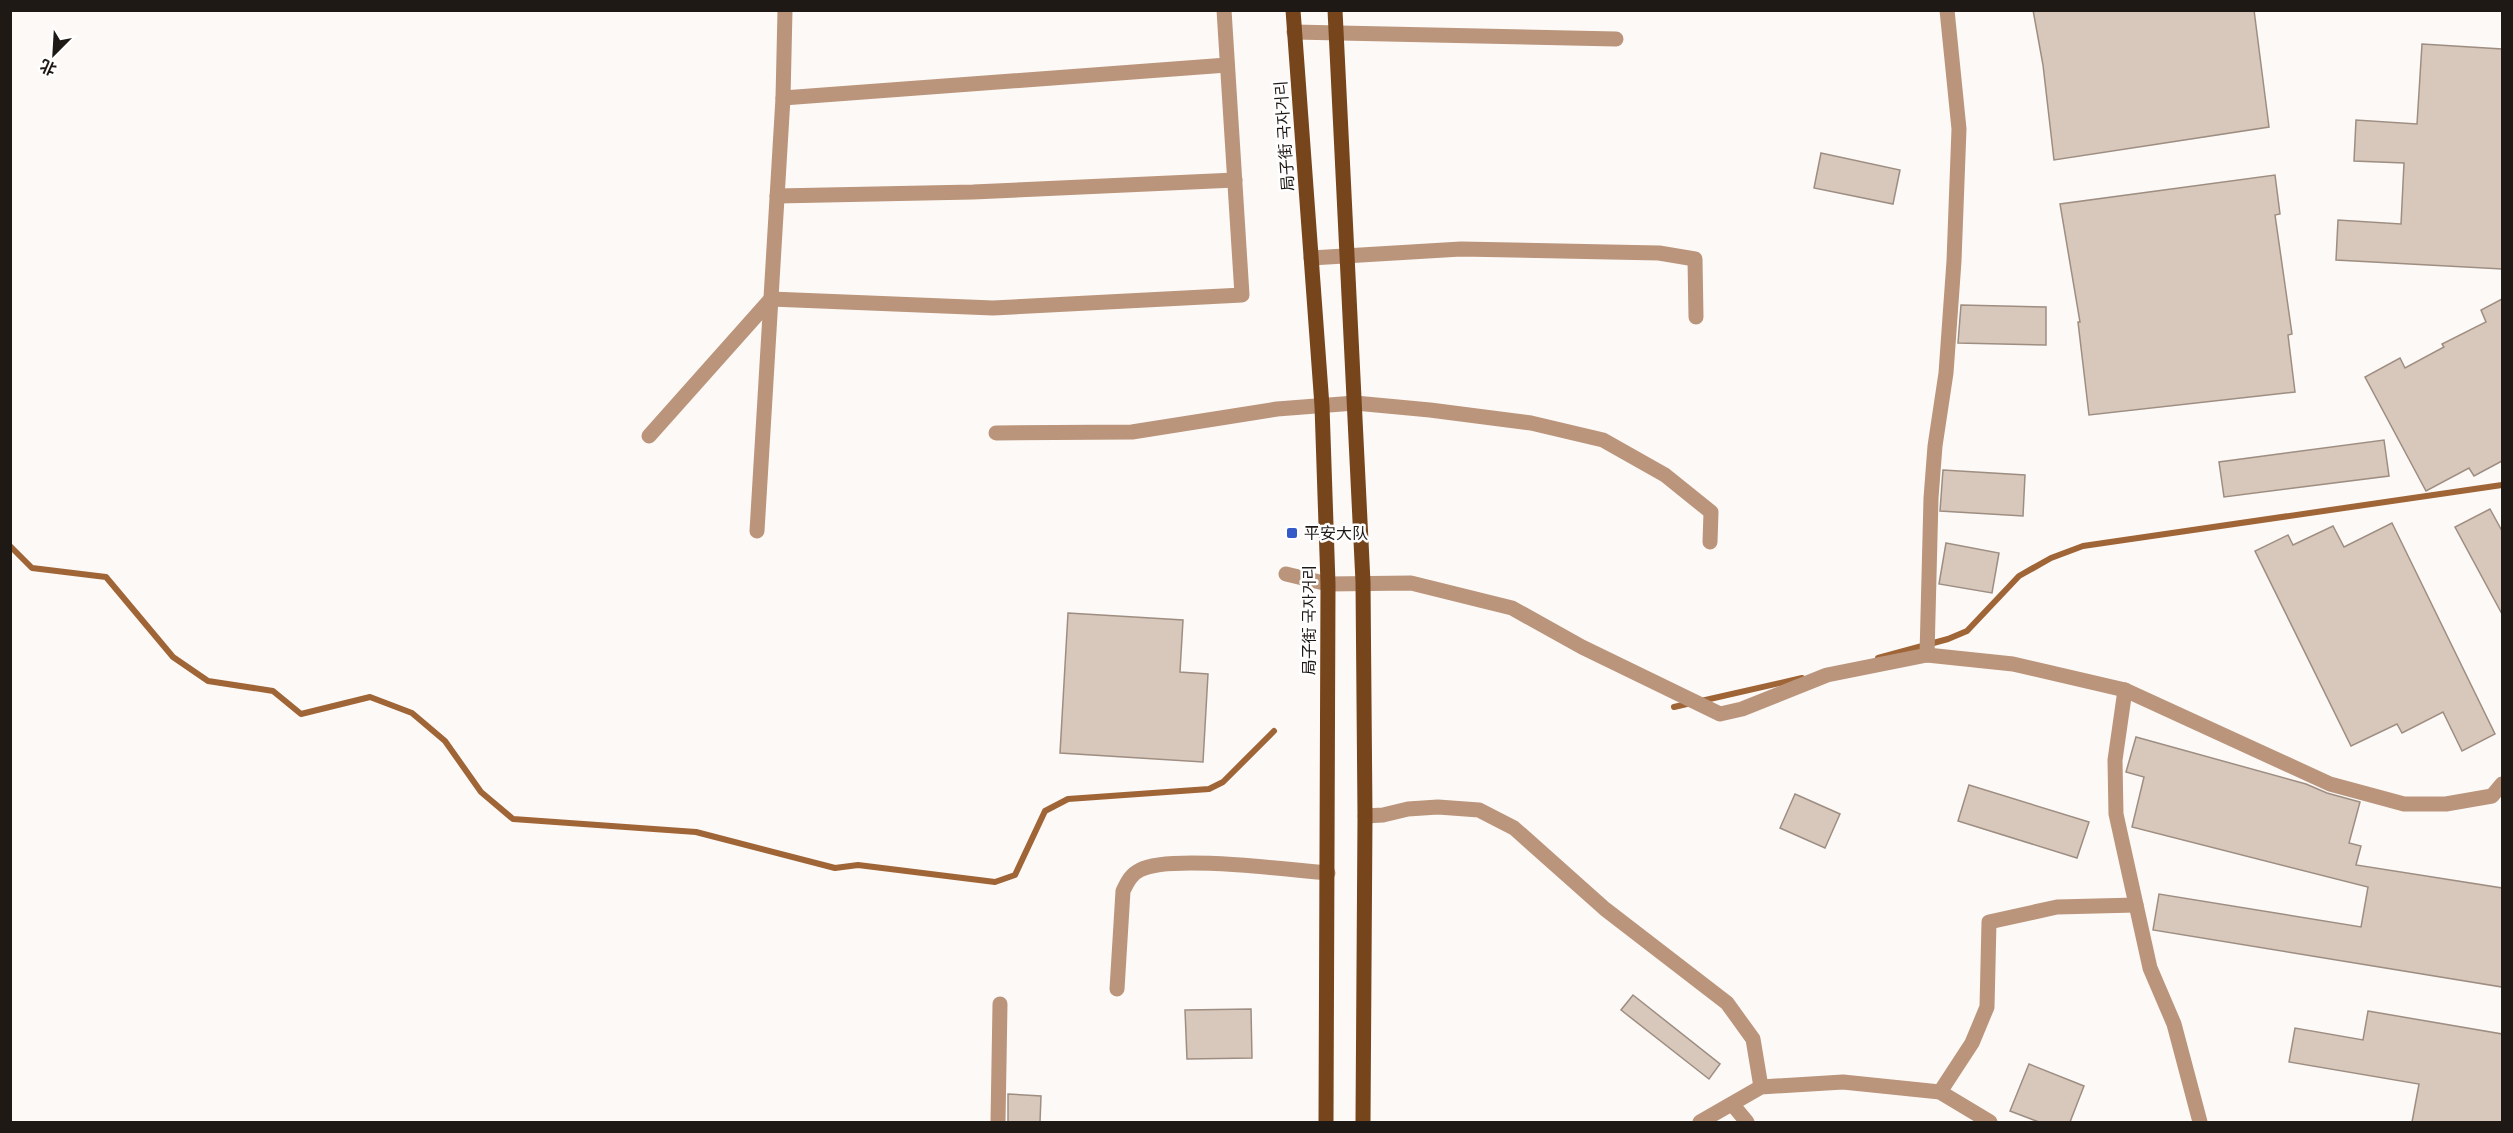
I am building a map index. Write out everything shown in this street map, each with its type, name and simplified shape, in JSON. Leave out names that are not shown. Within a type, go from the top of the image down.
[{"type":"main road","name":"局子街 국자거리","points":[[1293,10],[1322,406],[1328,584],[1326,1122]]},
{"type":"main road","points":[[1335,10],[1363,582],[1365,816],[1363,1122]]},
{"type":"street","points":[[757,531],[783,98],[785,10]]},
{"type":"street","points":[[771,298],[993,308],[1242,295],[1224,10]]},
{"type":"street","points":[[1927,652],[1935,446],[1946,374],[1954,261],[1958,140],[1947,10]]},
{"type":"street","points":[[1294,32],[1616,39]]},
{"type":"street","points":[[783,98],[1227,66]]},
{"type":"street","points":[[777,196],[974,192],[1234,180]]},
{"type":"street","points":[[1311,258],[1461,249],[1659,254],[1695,259],[1696,317]]},
{"type":"street","points":[[649,436],[771,298]]},
{"type":"street","points":[[996,433],[1132,432],[1277,410],[1355,403],[1531,423],[1603,440],[1665,475],[1711,512],[1710,542]]},
{"type":"street","points":[[1286,574],[1328,584],[1411,583],[1512,608],[1582,647],[1720,714],[1742,709],[1827,675],[1927,652],[2013,664],[2125,690],[2330,784],[2404,804],[2446,804],[2492,796],[2502,784]]},
{"type":"street","points":[[2125,690],[2115,760],[2116,814],[2150,968],[2174,1024],[2200,1122]]},
{"type":"street","points":[[1365,816],[1383,815],[1408,808],[1438,807],[1479,810],[1514,828],[1605,909],[1727,1003],[1753,1039],[1761,1087]]},
{"type":"street","points":[[1117,989],[1123,891],[1127,881],[1142,868],[1183,863],[1328,873]]},
{"type":"street","points":[[1940,1092],[1972,1043],[1987,1007],[1989,922],[2057,907],[2136,905]]},
{"type":"street","points":[[998,1122],[1000,1005]]},
{"type":"street","points":[[1700,1122],[1761,1087],[1843,1082],[1940,1092],[1990,1122]]},
{"type":"street","points":[[1732,1104],[1747,1122]]},
{"type":"building","points":[[2033,10],[2254,10],[2269,127],[2054,160],[2043,65]]},
{"type":"building","points":[[2422,44],[2502,49],[2502,269],[2336,260],[2338,220],[2401,224],[2404,163],[2354,161],[2356,120],[2417,124]]},
{"type":"building","points":[[1821,153],[1900,170],[1893,204],[1814,188]]},
{"type":"building","points":[[2275,175],[2280,214],[2275,215],[2292,334],[2288,335],[2295,392],[2089,415],[2078,322],[2080,322],[2060,204]]},
{"type":"building","points":[[2502,299],[2502,461],[2474,476],[2469,468],[2426,491],[2365,377],[2400,358],[2405,368],[2444,347],[2442,344],[2486,322],[2481,310]]},
{"type":"building","points":[[1961,305],[2046,307],[2046,345],[1958,343]]},
{"type":"building","points":[[2384,440],[2389,476],[2224,497],[2219,462]]},
{"type":"building","points":[[1943,470],[2025,475],[2023,516],[1940,511]]},
{"type":"building","points":[[2490,509],[2502,531],[2502,614],[2455,527]]},
{"type":"building","points":[[2392,523],[2495,734],[2462,751],[2443,712],[2402,733],[2397,724],[2351,746],[2255,551],[2288,535],[2293,545],[2333,526],[2344,547]]},
{"type":"building","points":[[1946,543],[1999,553],[1992,593],[1939,584]]},
{"type":"building","points":[[1068,613],[1183,620],[1180,672],[1208,674],[1203,762],[1060,753]]},
{"type":"building","points":[[2136,737],[2306,784],[2327,793],[2360,802],[2349,843],[2361,846],[2356,865],[2502,888],[2502,987],[2153,930],[2159,894],[2361,927],[2368,887],[2132,827],[2144,777],[2126,772]]},
{"type":"building","points":[[1969,785],[2089,822],[2077,858],[1958,821]]},
{"type":"building","points":[[1795,794],[1840,814],[1825,848],[1780,828]]},
{"type":"building","points":[[1633,995],[1720,1064],[1709,1079],[1621,1010]]},
{"type":"building","points":[[1251,1009],[1252,1058],[1187,1059],[1185,1010]]},
{"type":"building","points":[[2368,1011],[2502,1034],[2502,1122],[2412,1122],[2419,1084],[2289,1062],[2295,1028],[2363,1040]]},
{"type":"building","points":[[2029,1064],[2084,1086],[2070,1122],[2039,1122],[2010,1111]]},
{"type":"building","points":[[1008,1094],[1041,1096],[1040,1122],[1008,1122]]},
{"type":"waterway","points":[[1878,658],[1948,639],[1967,631],[2019,576],[2051,558],[2083,546],[2502,485]]},
{"type":"waterway","points":[[10,546],[32,568],[106,577],[173,657],[208,681],[273,691],[301,714],[370,697],[412,713],[445,741],[481,792],[513,819],[696,832],[835,868],[858,865],[995,882],[1015,875],[1045,811],[1068,799],[1209,789],[1223,782],[1274,731]]},
{"type":"waterway","points":[[1701,701],[1802,678]]},
{"type":"waterway","points":[[1674,707],[1691,703]]},
{"type":"place","name":"平安大队","points":[[1292,533]]}]
